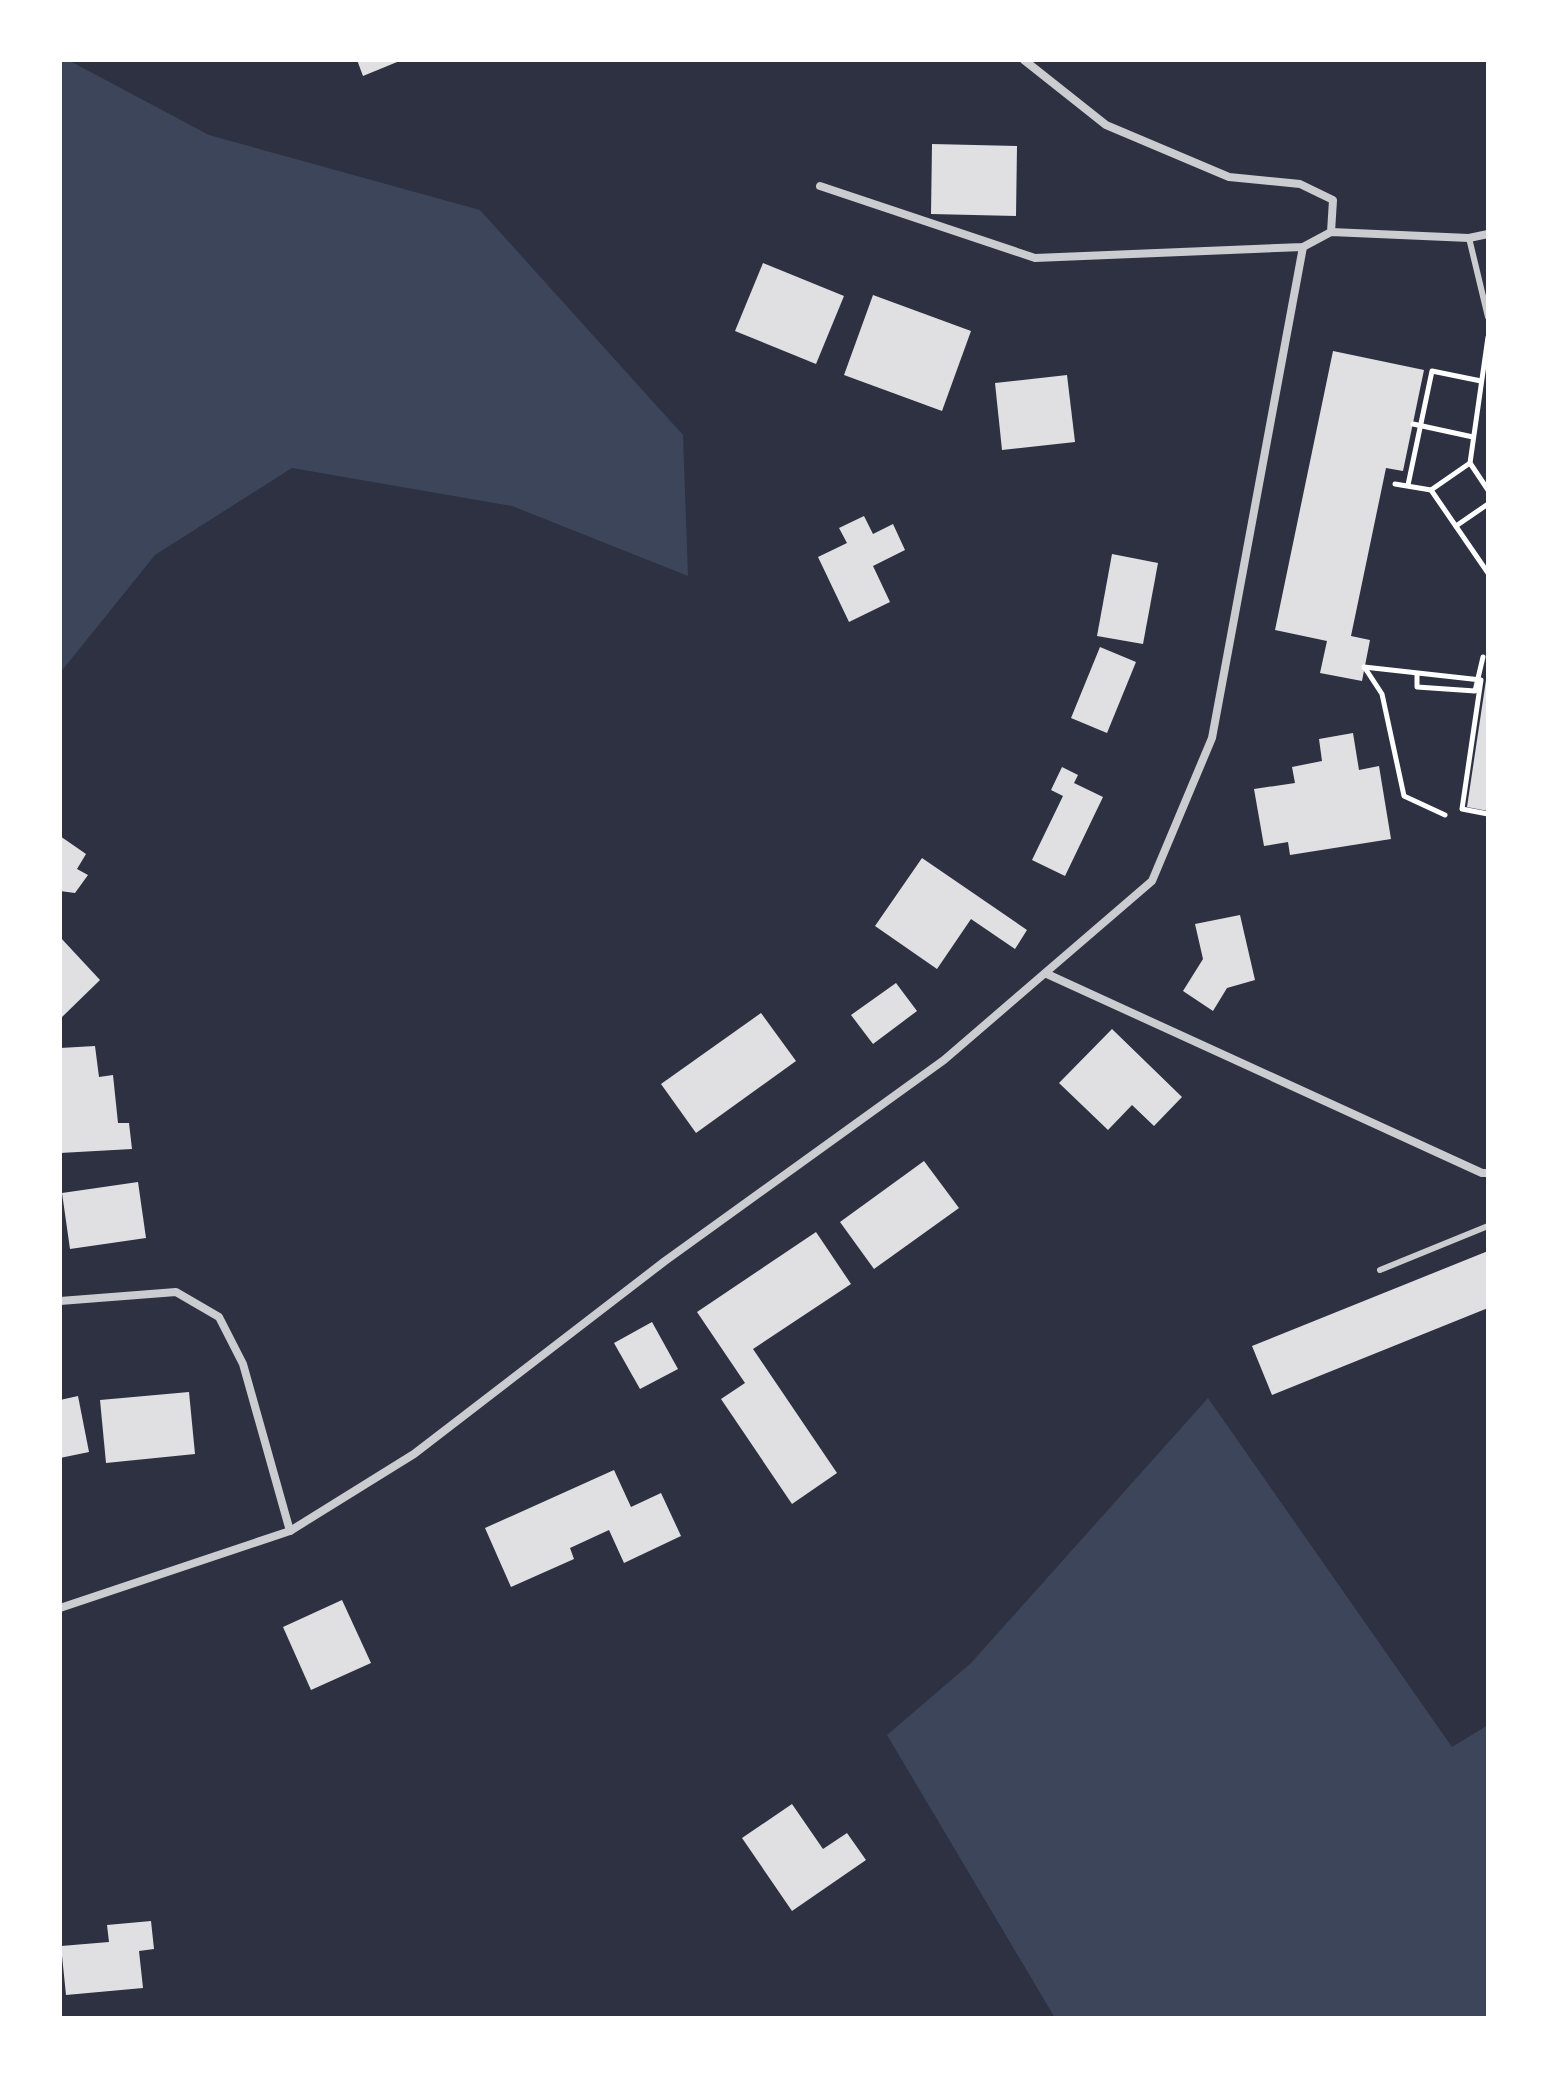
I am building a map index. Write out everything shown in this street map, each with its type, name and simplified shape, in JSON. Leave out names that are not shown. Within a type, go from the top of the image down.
[{"type":"street","points":[[1024,60],[1106,125],[1229,177],[1300,184],[1333,200],[1331,232]]},
{"type":"street","points":[[820,186],[1035,258],[1303,247],[1331,232],[1469,238],[1488,234]]},
{"type":"street","points":[[60,1608],[290,1531],[414,1454],[665,1261],[944,1060],[1152,881],[1212,738],[1303,247]]},
{"type":"street","points":[[1047,974],[1482,1173],[1488,1173]]},
{"type":"street","points":[[60,1301],[176,1292],[219,1317],[243,1364],[290,1531]]},
{"type":"lane","points":[[1469,238],[1488,317]]},
{"type":"lane","points":[[1380,1270],[1488,1226]]},
{"type":"path","points":[[1488,334],[1470,463],[1488,490]]},
{"type":"path","points":[[1408,485],[1432,371],[1481,381]]},
{"type":"path","points":[[1413,424],[1473,437]]},
{"type":"path","points":[[1431,490],[1470,463]]},
{"type":"path","points":[[1395,484],[1431,490],[1488,573]]},
{"type":"path","points":[[1456,526],[1488,504]]},
{"type":"path","points":[[1417,674],[1417,687],[1475,691],[1483,657]]},
{"type":"path","points":[[1445,815],[1404,796],[1382,694],[1364,667],[1481,680],[1462,809],[1488,814]]},
{"type":"shaded area","points":[[60,60],[68,60],[209,135],[480,210],[683,435],[688,576],[512,506],[292,468],[155,555],[60,673]]},
{"type":"shaded area","points":[[1208,1398],[1452,1747],[1488,1725],[1488,2018],[1055,2018],[887,1735],[971,1663]]},
{"type":"building","points":[[357,60],[402,60],[363,76]]},
{"type":"building","points":[[932,144],[1017,146],[1016,216],[931,214]]},
{"type":"building","points":[[763,263],[844,296],[816,364],[735,331]]},
{"type":"building","points":[[873,295],[971,331],[942,411],[844,375]]},
{"type":"building","points":[[1333,351],[1424,370],[1403,471],[1386,468],[1351,636],[1370,640],[1362,681],[1320,673],[1327,641],[1275,630]]},
{"type":"building","points":[[1067,375],[1075,442],[1002,450],[995,383]]},
{"type":"building","points":[[864,516],[873,534],[893,524],[905,550],[873,566],[890,602],[849,622],[818,557],[847,543],[839,528]]},
{"type":"building","points":[[1112,554],[1158,563],[1143,644],[1097,636]]},
{"type":"building","points":[[1100,647],[1136,662],[1107,733],[1071,718]]},
{"type":"building","points":[[1488,680],[1488,811],[1467,807]]},
{"type":"building","points":[[1353,733],[1359,770],[1379,766],[1391,839],[1290,855],[1288,842],[1264,846],[1254,789],[1295,783],[1292,767],[1322,761],[1319,739]]},
{"type":"building","points":[[1062,767],[1078,775],[1074,783],[1103,797],[1065,876],[1032,860],[1063,796],[1051,790]]},
{"type":"building","points":[[60,836],[86,854],[77,869],[88,875],[75,893],[60,891]]},
{"type":"building","points":[[922,858],[1027,930],[1015,949],[971,919],[937,969],[875,926]]},
{"type":"building","points":[[1240,915],[1255,980],[1227,988],[1213,1011],[1183,991],[1203,959],[1195,924]]},
{"type":"building","points":[[60,937],[100,980],[60,1019]]},
{"type":"building","points":[[896,983],[917,1011],[873,1044],[851,1015]]},
{"type":"building","points":[[761,1013],[796,1061],[696,1133],[661,1084]]},
{"type":"building","points":[[1112,1029],[1182,1097],[1154,1126],[1132,1105],[1108,1130],[1059,1083]]},
{"type":"building","points":[[95,1046],[99,1077],[113,1075],[118,1123],[129,1123],[132,1149],[60,1153],[60,1048]]},
{"type":"building","points":[[924,1161],[959,1208],[874,1269],[840,1222]]},
{"type":"building","points":[[138,1182],[146,1238],[70,1249],[62,1193]]},
{"type":"building","points":[[816,1232],[851,1284],[753,1349],[837,1473],[792,1504],[721,1399],[745,1383],[697,1312]]},
{"type":"building","points":[[1488,1251],[1488,1308],[1272,1395],[1252,1346]]},
{"type":"building","points":[[652,1322],[678,1369],[640,1389],[614,1343]]},
{"type":"building","points":[[189,1392],[195,1454],[106,1463],[100,1400]]},
{"type":"building","points":[[78,1396],[89,1452],[60,1458],[60,1400]]},
{"type":"building","points":[[614,1470],[631,1507],[661,1493],[681,1536],[624,1563],[609,1530],[570,1548],[574,1559],[511,1587],[485,1528]]},
{"type":"building","points":[[342,1600],[371,1663],[311,1690],[283,1627]]},
{"type":"building","points":[[792,1804],[823,1849],[847,1833],[866,1860],[792,1911],[742,1838]]},
{"type":"building","points":[[151,1921],[154,1949],[139,1951],[143,1988],[66,1995],[61,1946],[109,1942],[107,1925]]}]
